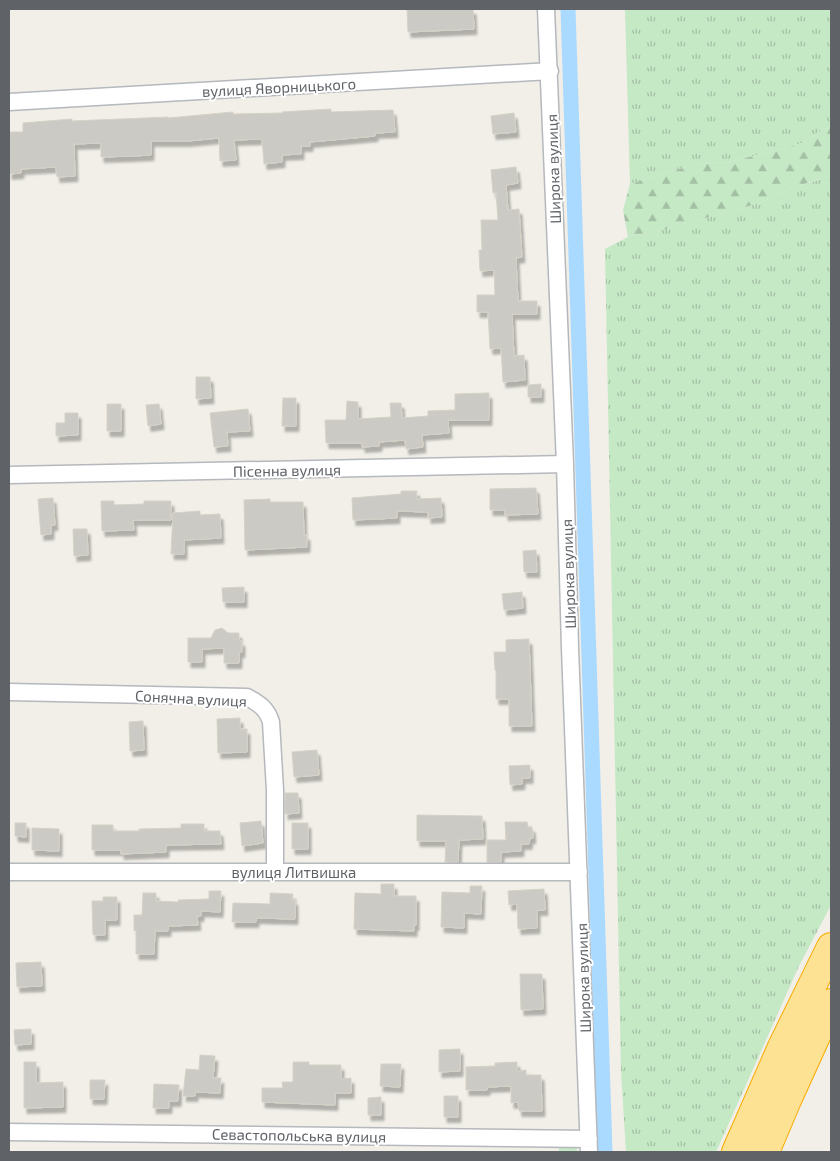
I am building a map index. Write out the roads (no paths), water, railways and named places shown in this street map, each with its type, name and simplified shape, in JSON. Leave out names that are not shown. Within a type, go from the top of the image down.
[{"type":"highway","points":[[736,1152],[782,1047],[831,947]]},
{"type":"highway","points":[[766,1152],[787,1100],[831,1003]]},
{"type":"street","name":"Широка вулиця","points":[[546,9],[565,464],[589,1145]]},
{"type":"street","name":"вулиця Яворницького","points":[[9,102],[550,71]]},
{"type":"street","name":"Пісенна вулиця","points":[[9,475],[565,464]]},
{"type":"street","name":"Сонячна вулиця","points":[[9,692],[247,697],[261,705],[269,713],[271,722],[275,790],[275,872]]},
{"type":"street","name":"вулиця Литвишка","points":[[9,872],[579,872]]},
{"type":"street","name":"Севастопольська вулиця","points":[[9,1132],[589,1145]]},
{"type":"waterway","points":[[568,9],[605,1152]]}]
